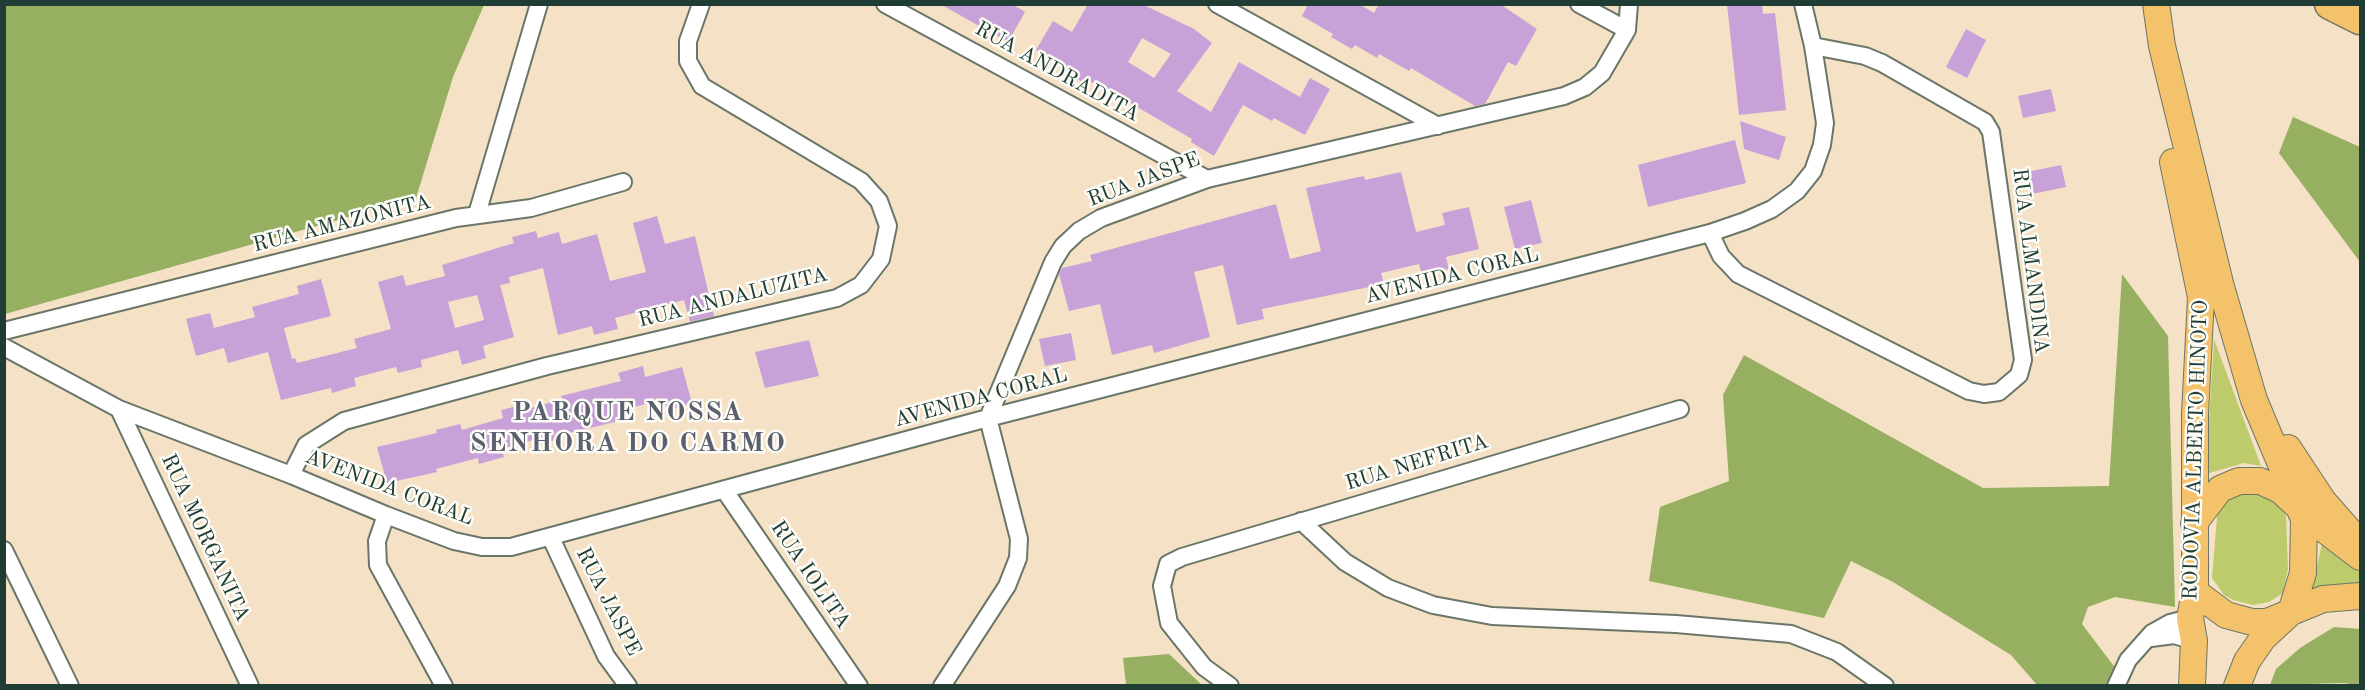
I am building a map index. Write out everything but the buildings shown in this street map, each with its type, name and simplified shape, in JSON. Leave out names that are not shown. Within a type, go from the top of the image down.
[{"type":"highway","points":[[2330,4],[2361,19]]},
{"type":"main road","name":"RODOVIA ALBERTO HINOTO","points":[[2140,4],[2201,297],[2194,414],[2193,686]]},
{"type":"main road","name":"RODOVIA ALBERTO HINOTO","points":[[2156,4],[2162,46],[2218,276],[2254,400],[2300,508]]},
{"type":"main road","points":[[2254,400],[2323,501],[2361,543]]},
{"type":"main road","points":[[2194,523],[2213,496],[2229,484],[2239,481],[2260,481],[2270,484],[2361,557]]},
{"type":"main road","points":[[2237,686],[2247,661],[2263,638],[2291,612],[2298,593],[2305,552],[2304,519],[2300,508]]},
{"type":"main road","points":[[2195,592],[2216,609],[2238,619],[2267,622],[2323,599],[2361,596]]},
{"type":"street","points":[[477,214],[539,4]]},
{"type":"street","name":"RUA ANDALUZITA","points":[[291,475],[306,445],[344,421],[546,366],[837,298],[861,285],[881,259],[888,226],[879,201],[861,181],[702,86],[688,61],[688,41],[701,4]]},
{"type":"street","name":"RUA ANDRADITA","points":[[885,4],[1207,179]]},
{"type":"street","points":[[1217,4],[1437,126]]},
{"type":"street","points":[[1579,4],[1627,30]]},
{"type":"street","name":"RUA JASPE","points":[[988,418],[1053,262],[1063,246],[1079,231],[1101,218],[1207,179],[1564,96],[1585,87],[1602,73],[1627,30],[1629,4]]},
{"type":"street","name":"AVENIDA CORAL","points":[[4,347],[119,409],[291,475],[386,515],[454,541],[482,547],[511,547],[725,491],[988,418],[1710,233],[1772,209],[1797,190],[1813,171],[1822,145],[1825,123],[1813,46],[1803,4]]},
{"type":"street","name":"RUA ALMANDINA","points":[[1710,233],[1721,256],[1738,274],[1970,391],[1984,394],[1999,392],[2019,375],[2023,360],[1991,132],[1988,127],[1976,115],[1882,63],[1865,56],[1813,46]]},
{"type":"street","name":"RUA AMAZONITA","points":[[4,331],[477,214],[531,208],[623,182]]},
{"type":"street","name":"RUA MORGANITA","points":[[119,409],[250,686]]},
{"type":"street","name":"RUA NEFRITA","points":[[1230,686],[1204,667],[1169,623],[1162,586],[1168,564],[1182,556],[1680,409]]},
{"type":"street","points":[[942,686],[1007,586],[1018,558],[1019,539],[988,418]]},
{"type":"street","name":"RUA IOLITA","points":[[725,491],[859,686]]},
{"type":"street","points":[[386,515],[377,542],[378,565],[444,686]]},
{"type":"street","points":[[1301,521],[1346,562],[1388,588],[1433,605],[1492,616],[1676,624],[1791,634],[1837,652],[1884,686]]},
{"type":"street","name":"RUA JASPE","points":[[551,537],[606,656],[628,686]]},
{"type":"street","points":[[4,550],[70,686]]},
{"type":"street","points":[[2116,686],[2128,660],[2145,641],[2170,622],[2192,629]]},
{"type":"street","points":[[2145,641],[2192,629]]},
{"type":"green space","points":[[5,4],[484,5],[453,77],[416,198],[5,314]]},
{"type":"green space","points":[[2293,117],[2360,147],[2360,262],[2279,153]]},
{"type":"green space","points":[[2122,274],[2168,336],[2175,607],[2115,597],[2088,607],[2082,624],[2116,669],[2110,685],[2037,685],[2011,655],[1893,582],[1851,561],[1824,618],[1649,581],[1660,507],[1729,481],[1723,395],[1744,355],[1983,488],[2109,486]]},
{"type":"green space","points":[[2214,339],[2261,466],[2244,463],[2206,474]]},
{"type":"green space","points":[[2257,489],[2283,508],[2286,516],[2288,569],[2283,593],[2269,602],[2253,605],[2224,595],[2212,578],[2218,505],[2224,498]]},
{"type":"green space","points":[[2323,539],[2360,563],[2360,590],[2312,590]]},
{"type":"green space","points":[[2334,627],[2360,629],[2360,685],[2343,683],[2270,685],[2276,669],[2300,648]]},
{"type":"green space","points":[[1169,654],[1202,685],[1126,685],[1123,658]]},
{"type":"district","name":"PARQUE NOSSA SENHORA DO CARMO","points":[[628,428]]}]
